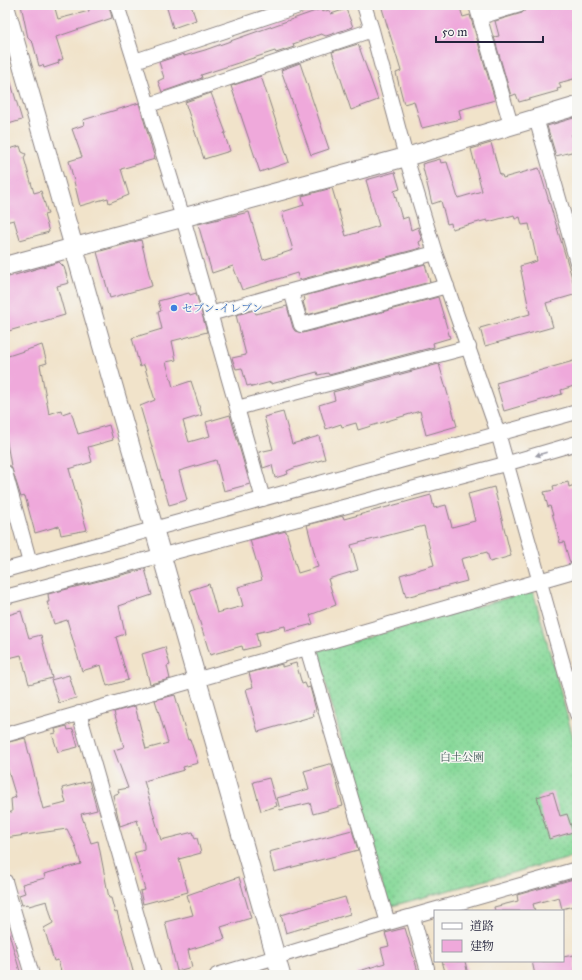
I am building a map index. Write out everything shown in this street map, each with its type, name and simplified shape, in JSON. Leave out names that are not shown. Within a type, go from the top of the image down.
[{"type":"street","points":[[117,5],[183,218],[263,500]]},
{"type":"street","points":[[135,61],[302,5]]},
{"type":"street","points":[[364,5],[406,157],[435,253],[498,434],[505,464],[577,714]]},
{"type":"street","points":[[511,125],[478,11],[520,5]]},
{"type":"street","points":[[5,6],[163,556],[196,680],[281,975]]},
{"type":"street","points":[[149,105],[372,30]]},
{"type":"street","points":[[5,266],[406,157],[577,106]]},
{"type":"street","points":[[536,118],[577,262]]},
{"type":"street","points":[[210,314],[435,253]]},
{"type":"street","points":[[291,291],[301,325],[447,286]]},
{"type":"street","points":[[237,408],[468,347]]},
{"type":"street","points":[[5,570],[263,500],[577,412]]},
{"type":"street","points":[[5,596],[163,556],[505,464],[577,443]]},
{"type":"street","points":[[5,472],[30,562]]},
{"type":"street","points":[[5,735],[577,570]]},
{"type":"street","points":[[307,648],[388,924]]},
{"type":"street","points":[[79,713],[154,975]]},
{"type":"street","points":[[437,910],[577,870]]},
{"type":"street","points":[[5,881],[32,975]]},
{"type":"street","points":[[217,975],[434,911]]},
{"type":"street","points":[[413,917],[427,968]]},
{"type":"green space","name":"白土公園","points":[[533,591],[577,752],[577,855],[388,907],[317,651]]},
{"type":"building","points":[[21,5],[54,5],[58,19],[89,11],[88,5],[109,5],[112,18],[56,37],[63,59],[58,61],[59,63],[44,68],[43,65],[39,66],[33,43],[28,38]]},
{"type":"building","points":[[166,5],[191,5],[196,20],[173,28]]},
{"type":"building","points":[[381,5],[459,5],[463,17],[470,15],[495,100],[459,110],[461,119],[422,128],[414,101],[404,104],[396,73],[401,71]]},
{"type":"building","points":[[534,5],[577,5],[577,78],[559,83],[561,88],[557,89],[558,91],[519,102],[516,94],[511,96],[494,37],[499,36],[495,21],[522,13],[528,7]]},
{"type":"building","points":[[321,9],[322,12],[329,10],[331,14],[346,9],[353,27],[326,36],[321,34],[293,44],[294,47],[276,53],[275,51],[201,75],[202,78],[162,92],[158,81],[164,78],[159,62],[184,54],[184,56],[205,50]]},
{"type":"building","points":[[358,44],[378,100],[351,110],[332,52]]},
{"type":"building","points":[[300,63],[329,149],[311,155],[281,70]]},
{"type":"building","points":[[5,73],[8,73],[22,120],[5,125]]},
{"type":"building","points":[[261,76],[289,162],[260,172],[231,86]]},
{"type":"building","points":[[211,93],[226,133],[224,133],[230,151],[204,159],[185,102]]},
{"type":"building","points":[[139,103],[155,159],[121,169],[129,195],[109,203],[108,198],[80,206],[69,161],[82,157],[72,129],[84,125],[83,120]]},
{"type":"building","points":[[577,117],[577,133],[571,135],[575,151],[556,156],[547,126]]},
{"type":"building","points":[[491,143],[500,175],[502,175],[503,178],[539,168],[577,294],[546,303],[553,327],[485,346],[480,328],[530,314],[520,266],[537,261],[529,224],[522,225],[520,217],[515,219],[514,215],[452,229],[451,223],[447,224],[441,201],[432,204],[422,164],[440,159],[441,163],[447,162],[458,198],[482,191],[471,149]]},
{"type":"building","points":[[20,146],[22,152],[26,154],[24,158],[34,193],[41,191],[48,214],[44,215],[49,232],[20,240],[14,220],[5,222],[5,150]]},
{"type":"building","points":[[395,172],[400,189],[394,191],[402,219],[408,217],[411,230],[418,227],[422,240],[419,242],[421,248],[299,280],[297,273],[242,290],[233,266],[212,273],[198,224],[249,212],[263,260],[293,250],[282,212],[304,205],[302,196],[332,188],[346,236],[379,226],[366,180]]},
{"type":"building","points":[[141,240],[152,286],[110,298],[97,252]]},
{"type":"building","points":[[59,262],[64,267],[69,283],[57,286],[65,315],[5,332],[5,278]]},
{"type":"building","points":[[425,264],[430,282],[307,315],[303,302],[305,300],[304,296]]},
{"type":"building","points":[[189,293],[190,295],[196,293],[207,332],[172,341],[176,360],[166,362],[173,387],[191,381],[202,415],[183,421],[189,442],[210,436],[206,422],[230,415],[250,484],[224,491],[216,460],[179,471],[187,500],[169,505],[140,406],[155,400],[144,365],[140,367],[132,338],[162,329],[158,312],[161,311],[158,301]]},
{"type":"building","points":[[438,297],[450,338],[433,343],[434,347],[329,375],[328,373],[318,375],[317,372],[271,384],[271,382],[252,387],[251,385],[247,386],[242,368],[236,369],[232,358],[246,355],[236,315],[254,310],[256,314],[287,306],[293,328],[295,331],[303,333]]},
{"type":"building","points":[[42,345],[47,363],[40,365],[49,414],[61,410],[62,414],[71,411],[78,434],[109,425],[113,440],[88,447],[92,462],[69,469],[87,530],[61,535],[59,526],[35,533],[25,496],[21,497],[11,466],[5,431],[5,419],[9,418],[5,393],[5,357]]},
{"type":"building","points":[[577,360],[577,385],[561,390],[562,394],[504,411],[496,383]]},
{"type":"building","points":[[439,364],[457,426],[426,435],[420,411],[358,430],[356,423],[342,427],[341,424],[326,429],[319,405],[335,400],[333,392]]},
{"type":"building","points":[[283,412],[292,444],[319,436],[325,459],[294,468],[287,471],[288,474],[275,478],[272,465],[263,468],[259,452],[273,449],[264,417]]},
{"type":"building","points":[[568,482],[569,487],[577,484],[577,562],[570,563],[564,542],[560,543],[552,512],[550,506],[548,507],[544,492],[554,490],[553,486]]},
{"type":"building","points":[[494,487],[511,556],[490,562],[487,552],[461,559],[467,581],[406,597],[400,575],[434,565],[424,526],[351,545],[358,570],[328,579],[336,605],[310,615],[313,624],[286,631],[285,626],[256,633],[259,646],[243,650],[242,646],[210,655],[190,590],[209,584],[217,613],[243,606],[238,587],[262,580],[250,540],[286,531],[298,573],[318,567],[307,525],[343,516],[344,519],[431,495],[434,508],[446,505],[452,527],[475,521],[468,494]]},
{"type":"building","points":[[145,569],[152,595],[119,606],[125,634],[116,637],[128,680],[107,686],[101,665],[82,671],[67,620],[54,624],[47,602],[49,602],[48,594]]},
{"type":"building","points":[[21,611],[29,638],[41,635],[52,678],[29,684],[21,655],[5,659],[5,616]]},
{"type":"building","points":[[165,647],[170,665],[167,666],[170,679],[150,684],[142,654]]},
{"type":"building","points":[[296,663],[302,684],[305,683],[307,688],[310,687],[316,710],[313,711],[314,716],[258,732],[246,689],[253,687],[249,673],[282,664],[282,667]]},
{"type":"building","points":[[69,675],[76,698],[59,703],[51,680]]},
{"type":"building","points":[[175,695],[188,740],[190,739],[198,763],[183,767],[184,770],[144,781],[161,840],[193,832],[195,839],[197,838],[201,853],[179,859],[188,892],[143,904],[140,891],[145,890],[134,853],[144,850],[144,845],[137,820],[120,826],[113,795],[119,793],[118,790],[128,788],[114,750],[124,747],[114,712],[135,706],[146,749],[168,743],[155,700]]},
{"type":"building","points":[[67,726],[68,730],[73,729],[78,747],[58,752],[52,734],[56,733],[55,729]]},
{"type":"building","points":[[25,738],[43,809],[66,803],[62,788],[89,781],[97,810],[81,814],[91,843],[98,841],[109,898],[111,898],[115,913],[117,912],[134,975],[62,975],[58,960],[54,961],[44,928],[53,923],[47,901],[29,906],[28,904],[22,905],[19,895],[25,893],[22,884],[45,878],[44,874],[81,864],[75,845],[67,829],[5,838],[5,813],[12,812],[11,799],[16,797],[7,767],[5,767],[5,743]]},
{"type":"building","points":[[332,764],[343,806],[313,814],[310,803],[280,810],[277,798],[309,789],[304,771]]},
{"type":"building","points":[[269,778],[277,806],[261,811],[253,782]]},
{"type":"building","points":[[553,792],[560,816],[567,814],[573,832],[549,839],[537,797]]},
{"type":"building","points":[[352,830],[358,850],[274,872],[269,852]]},
{"type":"building","points":[[239,877],[251,918],[221,927],[225,939],[188,950],[192,967],[177,971],[165,922],[193,915],[187,895]]},
{"type":"building","points":[[577,878],[577,905],[562,909],[559,897],[533,904],[535,910],[495,910],[494,907],[518,901],[517,895]]},
{"type":"building","points":[[345,897],[350,914],[286,933],[281,915]]},
{"type":"building","points":[[405,928],[419,975],[356,975],[356,972],[385,963],[381,948],[389,946],[385,933]]},
{"type":"building","points":[[5,930],[8,930],[21,975],[5,975]]},
{"type":"building","points":[[574,955],[576,975],[535,975],[532,962],[564,962],[564,957]]},
{"type":"building","points":[[442,962],[465,962],[468,975],[446,975]]},
{"type":"place","name":"セブン-イレブン","points":[[174,308]]}]
